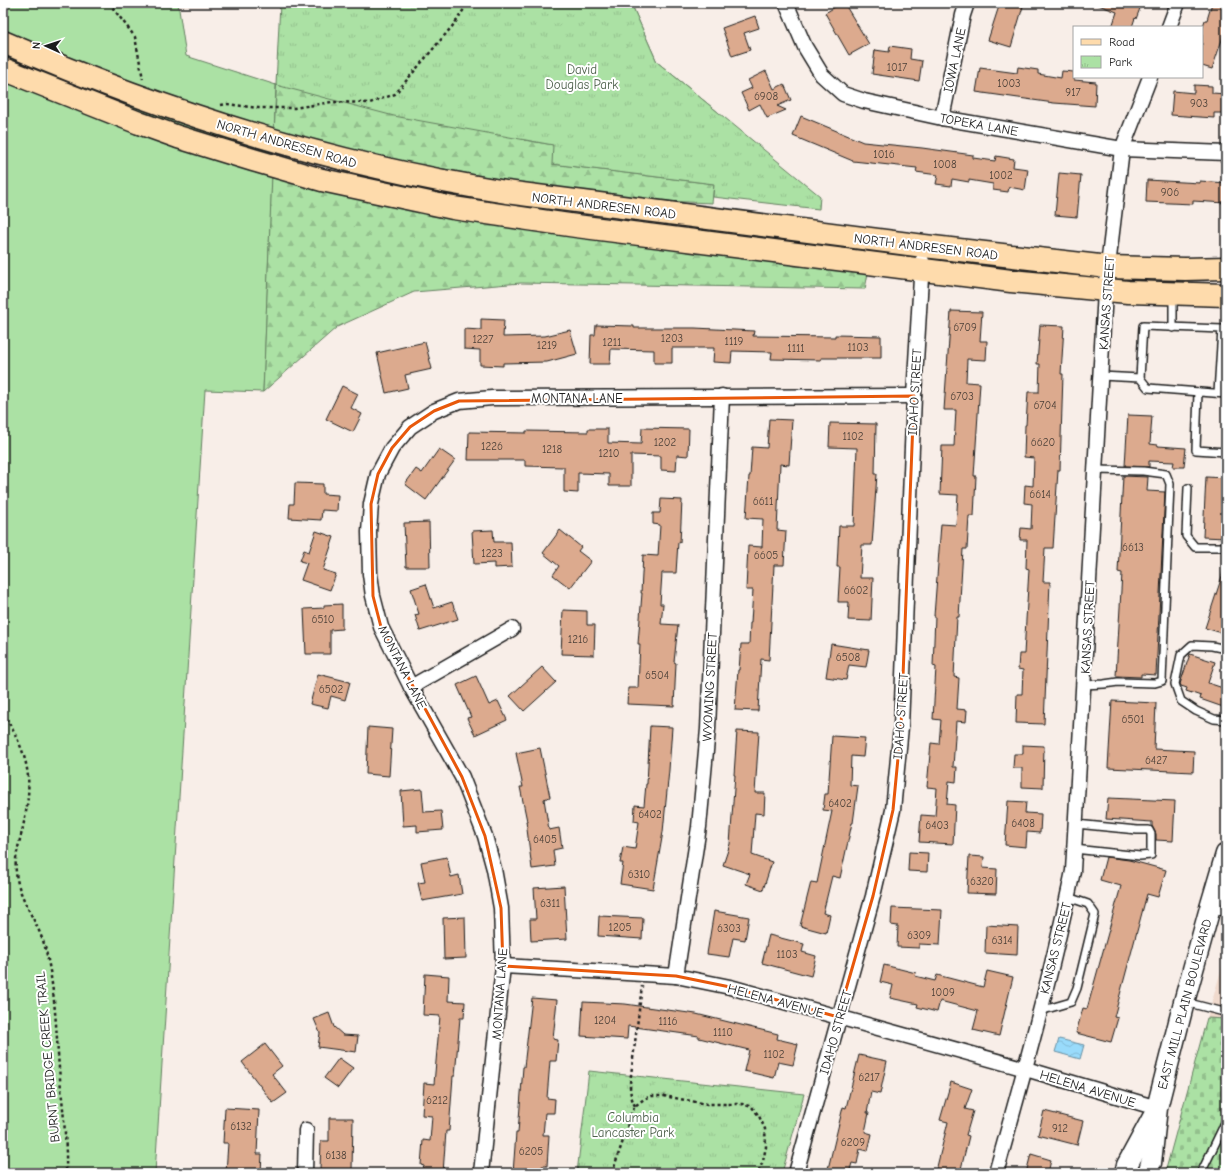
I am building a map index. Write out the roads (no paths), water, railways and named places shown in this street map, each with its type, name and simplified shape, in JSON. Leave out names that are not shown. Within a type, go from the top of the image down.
[{"type":"main road","name":"NORTH ANDRESEN ROAD","points":[[3,42],[142,98],[214,122],[320,153],[383,169],[455,184],[506,192],[924,246],[1108,267],[1185,269],[1226,268]]},
{"type":"main road","name":"NORTH ANDRESEN ROAD","points":[[3,69],[105,110],[178,137],[322,180],[453,208],[504,216],[921,270],[1106,290],[1173,294],[1226,295]]},
{"type":"main road","name":"EAST MILL PLAIN BOULEVARD","points":[[1148,1173],[1151,1163],[1157,1108],[1184,1002],[1218,910],[1226,854]]},
{"type":"main road","name":"EAST MILL PLAIN BOULEVARD","points":[[1125,1173],[1127,1165],[1157,1108]]},
{"type":"street","name":"TOPEKA LANE","points":[[786,3],[805,47],[822,75],[843,94],[864,101],[942,118],[1122,148],[1226,153]]},
{"type":"street","name":"IOWA LANE","points":[[942,118],[963,15],[967,3]]},
{"type":"street","points":[[1169,26],[1178,3]]},
{"type":"street","name":"KANSAS STREET","points":[[996,1173],[1026,1069],[1073,871],[1095,470],[1108,267],[1122,148],[1150,78]]},
{"type":"street","name":"IDAHO STREET","points":[[796,1173],[838,1017],[873,896],[893,810],[901,728],[914,396],[921,270],[924,246]]},
{"type":"street","name":"WYOMING STREET","points":[[676,976],[699,827],[708,729],[722,396]]},
{"type":"street","name":"MONTANA LANE","points":[[481,1173],[503,966],[501,908],[494,869],[485,836],[462,777],[411,687],[381,627],[373,596],[370,574],[369,532],[371,504],[378,474],[392,448],[410,427],[434,411],[459,401],[492,398],[914,396]]},
{"type":"street","points":[[411,687],[512,629]]},
{"type":"street","name":"HELENA AVENUE","points":[[503,966],[676,976],[730,987],[1026,1069],[1157,1108]]},
{"type":"street","points":[[304,1173],[306,1130]]},
{"type":"lane","points":[[1173,294],[1173,328]]},
{"type":"lane","points":[[1142,326],[1222,330],[1222,393],[1148,388],[1140,378],[1142,326]]},
{"type":"lane","points":[[1101,376],[1140,378]]},
{"type":"lane","points":[[1198,392],[1196,450],[1226,452]]},
{"type":"lane","points":[[1083,685],[1118,682],[1155,683],[1162,681],[1170,484],[1166,474],[1144,471],[1095,470]]},
{"type":"lane","points":[[1188,488],[1186,536],[1195,547],[1226,547]]},
{"type":"lane","points":[[1226,648],[1192,645],[1181,655],[1175,684],[1181,701],[1196,711],[1214,719],[1226,720]]},
{"type":"lane","points":[[1074,849],[1140,856],[1151,855],[1151,834],[1149,830],[1076,824]]},
{"type":"lane","points":[[1040,1011],[1071,1002],[1077,988],[1095,914],[1088,904],[1068,897]]},
{"type":"lane","points":[[1184,1002],[1226,1011]]},
{"type":"lane","points":[[1201,1173],[1226,1121]]},
{"type":"water","points":[[1059,1039],[1084,1045],[1080,1059],[1055,1052]]},
{"type":"park label","name":"David Douglas Park","points":[[582,76]]},
{"type":"park label","name":"Columbia Lancaster Park","points":[[633,1124]]}]
